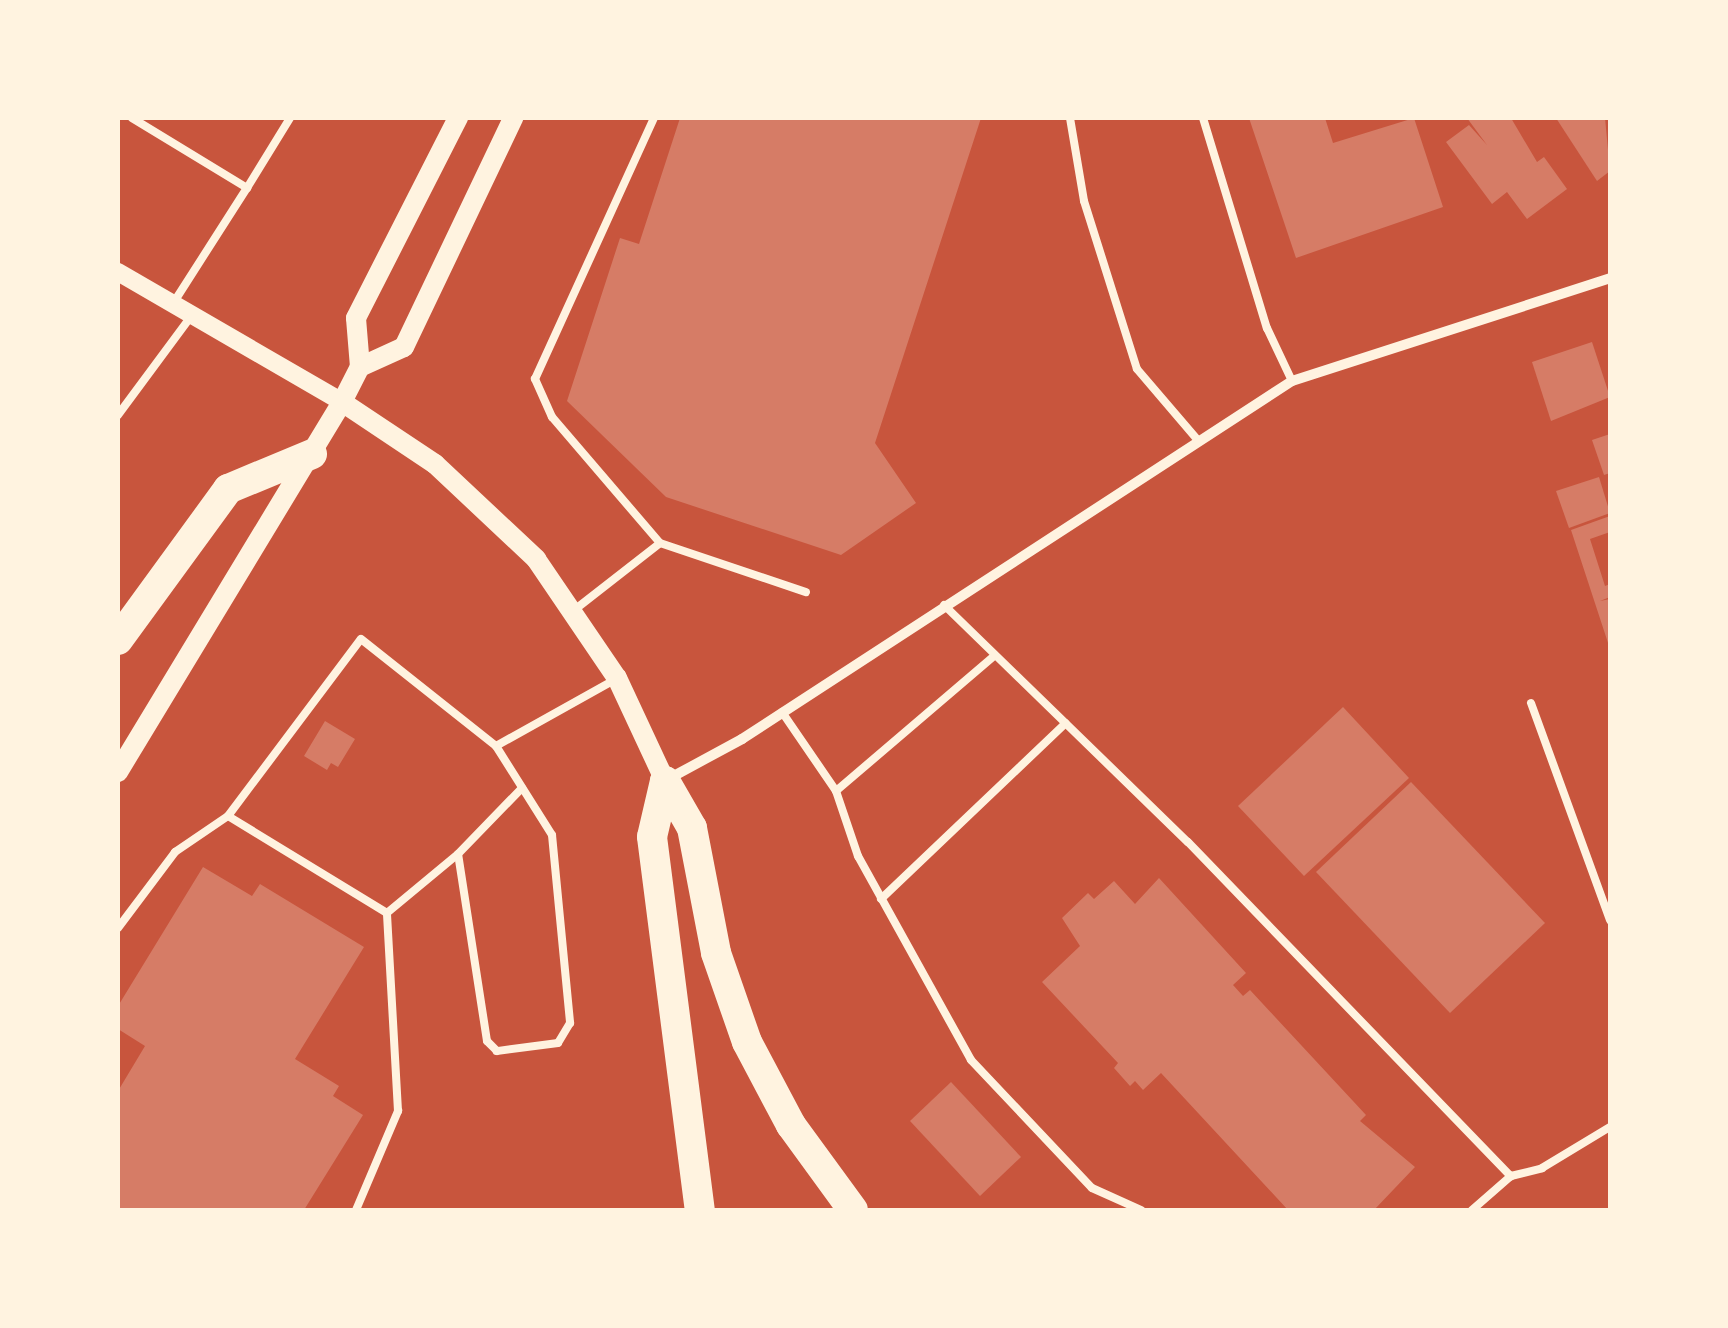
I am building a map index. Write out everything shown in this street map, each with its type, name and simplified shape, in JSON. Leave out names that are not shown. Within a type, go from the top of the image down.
[{"type":"highway","points":[[118,640],[228,489],[312,454]]},
{"type":"highway","points":[[665,781],[652,837],[700,1210]]},
{"type":"highway","points":[[665,781],[692,828],[716,953],[747,1042],[791,1126],[853,1210]]},
{"type":"main road","points":[[118,772],[342,402],[360,366],[356,318],[458,118]]},
{"type":"main road","points":[[360,366],[404,347],[513,118]]},
{"type":"main road","points":[[342,402],[434,464],[536,559],[616,678],[665,781]]},
{"type":"street","points":[[118,272],[342,402]]},
{"type":"street","points":[[665,781],[782,712],[1196,438],[1292,380],[1610,278]]},
{"type":"lane","points":[[132,118],[247,188]]},
{"type":"lane","points":[[173,304],[290,118]]},
{"type":"lane","points":[[654,118],[535,379],[552,417],[660,543],[806,592]]},
{"type":"lane","points":[[1070,118],[1084,201],[1137,368],[1196,438]]},
{"type":"lane","points":[[1203,118],[1267,328],[1292,380]]},
{"type":"lane","points":[[118,416],[192,314]]},
{"type":"lane","points":[[573,611],[660,543]]},
{"type":"lane","points":[[944,605],[1066,723],[1512,1176]]},
{"type":"lane","points":[[118,928],[175,852],[228,816],[361,639],[496,746],[552,835],[570,1023],[558,1043],[497,1051],[487,1041],[458,854]]},
{"type":"lane","points":[[836,791],[996,655]]},
{"type":"lane","points":[[496,746],[616,678]]},
{"type":"lane","points":[[1531,703],[1610,920]]},
{"type":"lane","points":[[782,712],[836,791],[858,856],[971,1060],[1092,1188],[1140,1210]]},
{"type":"lane","points":[[882,899],[1066,723]]},
{"type":"lane","points":[[387,912],[458,854],[522,788]]},
{"type":"lane","points":[[228,816],[387,912]]},
{"type":"lane","points":[[356,1210],[398,1112],[387,912]]},
{"type":"lane","points":[[1472,1210],[1512,1176],[1542,1168],[1610,1127]]},
{"type":"building","points":[[680,118],[981,118],[875,443],[916,503],[841,555],[666,497],[567,401],[620,238],[639,244]]},
{"type":"building","points":[[1249,118],[1325,118],[1333,143],[1414,118],[1443,207],[1296,258]]},
{"type":"building","points":[[1467,118],[1511,118],[1537,162],[1544,157],[1567,189],[1527,219],[1507,192],[1492,204],[1446,142],[1469,125],[1487,145]]},
{"type":"building","points":[[1556,118],[1605,118],[1610,171],[1597,181]]},
{"type":"building","points":[[1592,342],[1610,397],[1551,421],[1532,362]]},
{"type":"building","points":[[1610,434],[1610,473],[1604,475],[1592,440]]},
{"type":"building","points":[[1599,477],[1610,513],[1569,528],[1556,491]]},
{"type":"building","points":[[1610,516],[1610,532],[1590,539],[1605,586],[1610,584],[1610,597],[1600,601],[1610,599],[1610,649],[1571,530]]},
{"type":"building","points":[[1343,707],[1409,778],[1304,876],[1238,806]]},
{"type":"building","points":[[325,721],[355,739],[338,767],[331,763],[327,770],[304,756]]},
{"type":"building","points":[[1411,782],[1545,923],[1450,1013],[1316,872]]},
{"type":"building","points":[[203,867],[252,896],[260,884],[364,947],[295,1059],[339,1086],[333,1096],[363,1115],[304,1210],[118,1210],[118,1091],[145,1046],[118,1029],[118,1006]]},
{"type":"building","points":[[1159,878],[1246,973],[1233,985],[1243,996],[1250,990],[1366,1115],[1360,1121],[1415,1167],[1374,1210],[1288,1210],[1161,1073],[1143,1090],[1135,1081],[1130,1086],[1114,1068],[1118,1063],[1042,982],[1080,946],[1062,918],[1088,893],[1094,899],[1114,881],[1135,904]]},
{"type":"building","points":[[951,1082],[1021,1157],[980,1196],[910,1121]]}]
